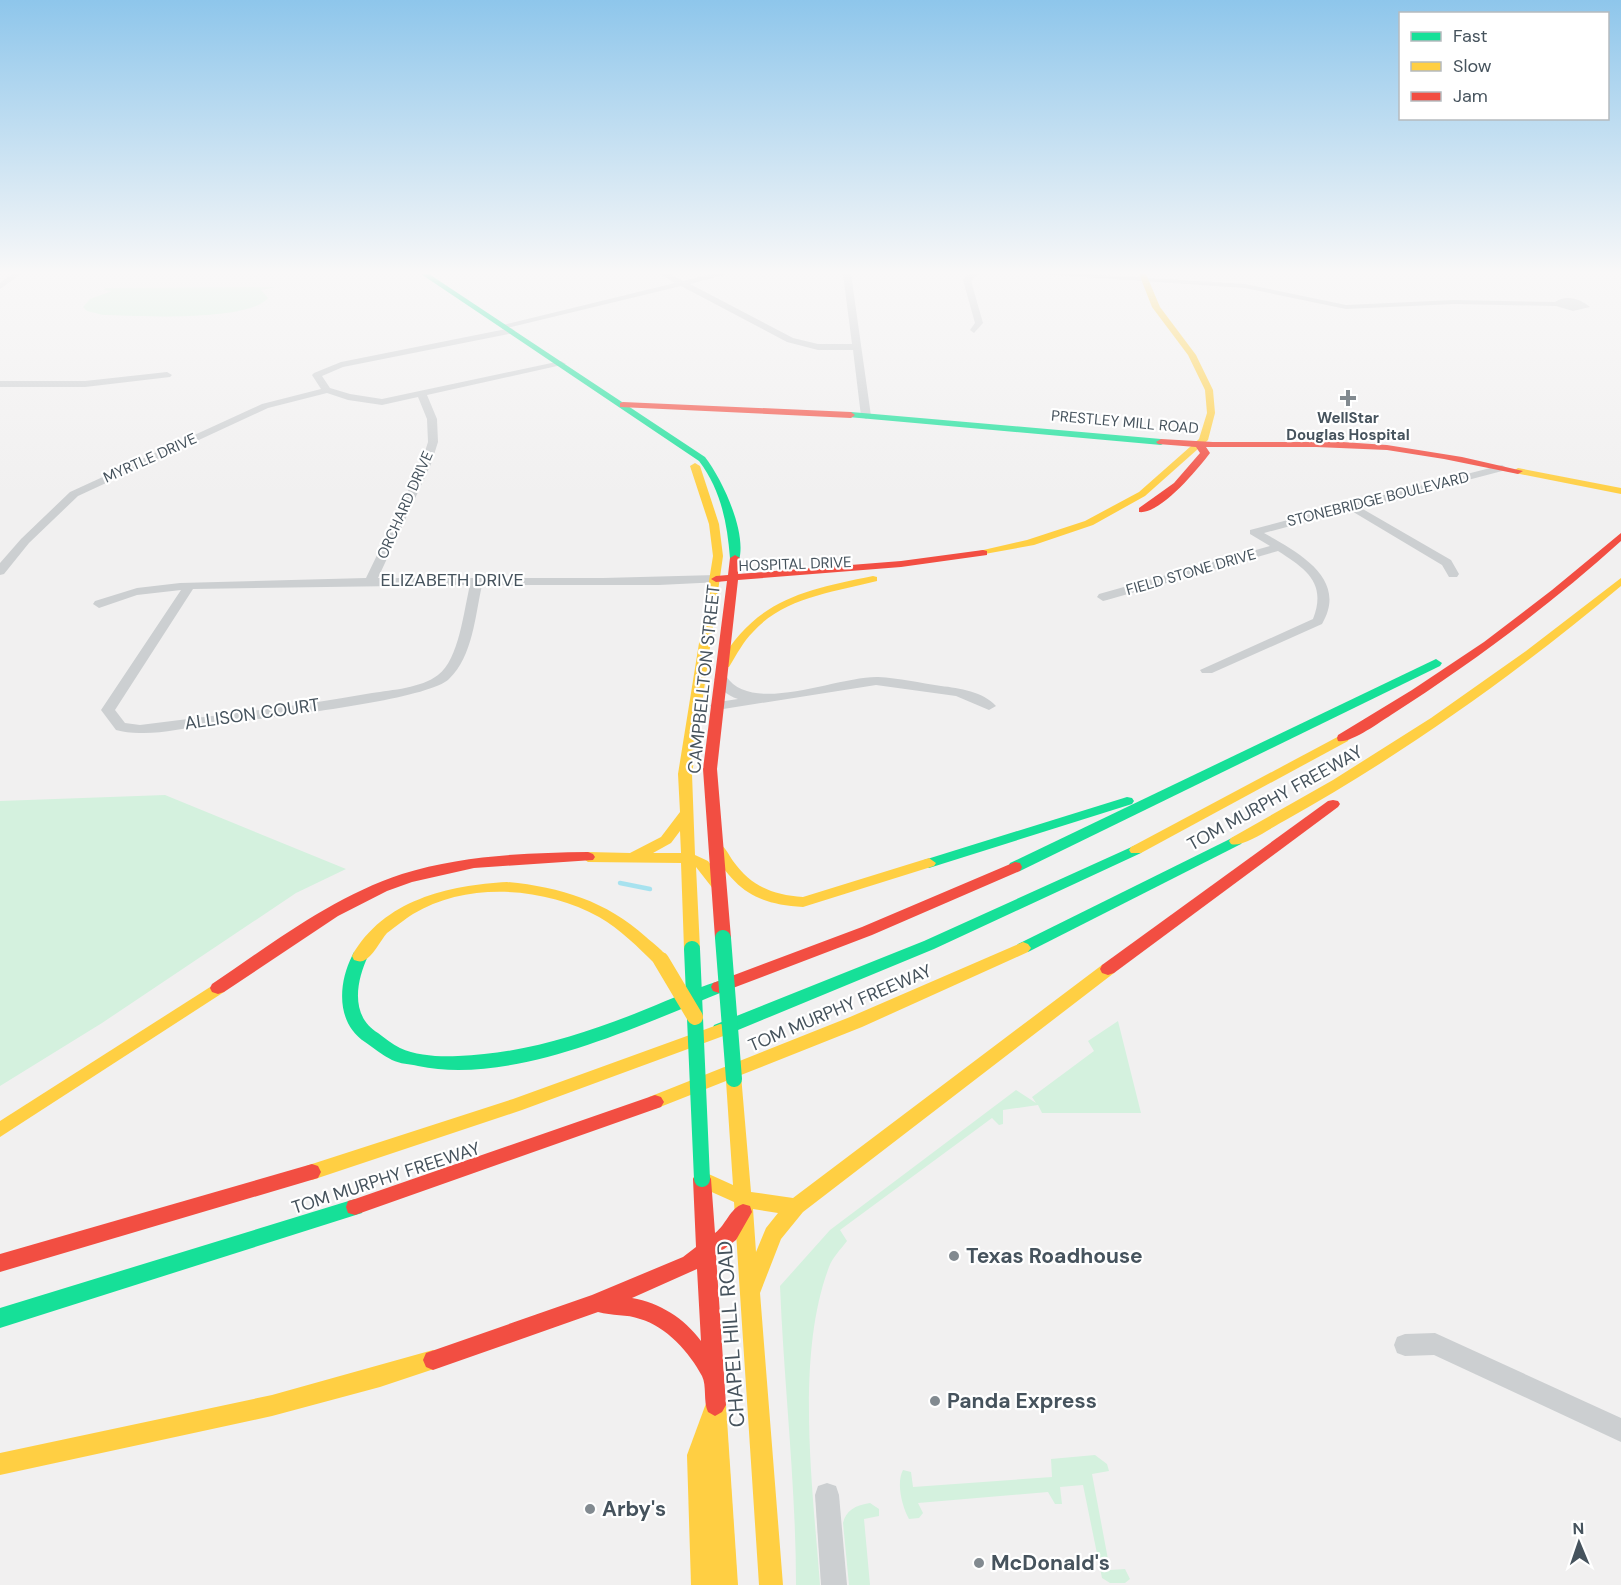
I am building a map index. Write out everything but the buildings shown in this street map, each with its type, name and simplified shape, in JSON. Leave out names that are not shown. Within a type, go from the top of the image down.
[{"type":"main road","name":"CAMPBELLTON STREET","points":[[536,348],[681,446],[695,453],[710,469],[723,496],[735,547],[710,769],[734,1079]]},
{"type":"main road","name":"HOSPITAL DRIVE","points":[[733,580],[927,563],[966,557],[1031,542],[1083,525],[1121,507],[1161,481],[1188,451],[1200,445],[1208,428],[1211,394],[1200,368],[1187,348]]},
{"type":"main road","name":"PRESTLEY MILL ROAD","points":[[623,405],[760,409],[866,416],[1200,445],[1368,446],[1433,454],[1617,490]]},
{"type":"main road","points":[[1208,428],[1234,439],[1266,445]]},
{"type":"main road","points":[[1149,440],[1174,448],[1184,458]]},
{"type":"main road","name":"HOSPITAL DRIVE","points":[[716,579],[877,578],[952,570],[1007,559],[1099,532],[1155,503],[1172,491],[1194,469],[1206,453],[1200,445]]},
{"type":"main road","name":"CAMPBELLTON STREET","points":[[681,446],[697,468],[714,524],[718,556],[687,749],[688,858],[698,1080]]},
{"type":"main road","name":"TOM MURPHY FREEWAY","points":[[0,1263],[413,1139],[588,1080],[747,1021],[883,966],[1029,902],[1200,818],[1368,724],[1424,689],[1521,621],[1621,536]]},
{"type":"main road","points":[[735,547],[742,559],[754,568],[790,574]]},
{"type":"main road","points":[[721,679],[728,652],[749,629],[768,614],[810,593],[877,578]]},
{"type":"main road","name":"TOM MURPHY FREEWAY","points":[[0,1318],[179,1265],[430,1183],[653,1103],[877,1014],[1076,923],[1240,840],[1374,765],[1506,676],[1621,581]]},
{"type":"main road","points":[[695,1017],[661,960],[632,932],[584,905],[526,889],[476,888],[434,897],[405,911],[368,943],[356,962],[349,995],[355,1019],[361,1029],[387,1052],[399,1057],[436,1064],[458,1064],[533,1053],[774,967],[906,915],[1095,831],[1521,621]]},
{"type":"main road","points":[[700,677],[709,704],[717,706]]},
{"type":"main road","points":[[749,1295],[773,1234],[796,1206],[1166,926],[1292,835],[1337,800],[1374,765]]},
{"type":"main road","points":[[717,848],[738,882],[750,890],[774,900],[803,902],[1197,779]]},
{"type":"main road","points":[[630,858],[664,842],[680,825],[687,812]]},
{"type":"main road","points":[[0,1130],[315,924],[372,892],[430,871],[478,863],[688,858],[704,864],[719,886]]},
{"type":"main road","name":"CHAPEL HILL ROAD","points":[[734,1079],[771,1585]]},
{"type":"main road","name":"CHAPEL HILL ROAD","points":[[698,1080],[705,1255],[726,1585]]},
{"type":"main road","points":[[702,1179],[742,1197],[773,1206],[796,1206]]},
{"type":"main road","points":[[0,1464],[156,1433],[370,1380],[595,1304],[705,1255],[729,1234],[743,1212]]},
{"type":"main road","points":[[595,1304],[630,1305],[657,1312],[682,1331],[712,1373]]},
{"type":"main road","points":[[703,1585],[698,1455],[714,1408]]},
{"type":"street","points":[[419,348],[359,361],[322,371],[317,375],[327,390],[348,397],[382,402],[561,364]]},
{"type":"street","points":[[855,348],[866,416]]},
{"type":"street","points":[[0,384],[85,384],[167,375]]},
{"type":"street","name":"MYRTLE DRIVE","points":[[0,571],[26,541],[74,494],[265,406],[327,390]]},
{"type":"street","name":"ORCHARD DRIVE","points":[[371,580],[426,464],[433,442],[432,419],[422,395]]},
{"type":"street","name":"STONEBRIDGE BOULEVARD","points":[[1279,547],[1254,532],[1349,505],[1502,468]]},
{"type":"street","points":[[1349,505],[1447,563],[1454,574]]},
{"type":"street","points":[[1207,670],[1318,621],[1325,608],[1327,596],[1319,579],[1302,560],[1279,547]]},
{"type":"street","name":"FIELD STONE DRIVE","points":[[1103,597],[1279,547]]},
{"type":"street","name":"ELIZABETH DRIVE","points":[[99,604],[119,594],[189,587],[371,580],[582,583],[716,579]]},
{"type":"street","name":"ALLISON COURT","points":[[189,587],[108,710],[121,727],[140,729],[363,699],[441,680],[457,660],[477,580]]},
{"type":"street","points":[[721,679],[729,691],[744,696],[785,696]]},
{"type":"street","points":[[717,706],[876,681],[958,692],[989,706]]},
{"type":"street","points":[[1405,1345],[1435,1344],[1621,1430]]},
{"type":"street","points":[[827,1495],[834,1585]]},
{"type":"green space","points":[[165,795],[346,869],[296,893],[102,1023],[0,1086],[0,801]]},
{"type":"green space","points":[[1118,1021],[1141,1113],[1042,1113],[1038,1105],[1003,1110],[1003,1124],[999,1125],[992,1118],[840,1230],[847,1241],[830,1264],[819,1303],[812,1341],[809,1382],[811,1466],[820,1585],[796,1585],[794,1510],[780,1286],[830,1230],[1016,1090],[1036,1103],[1032,1097],[1094,1051],[1088,1041]]},
{"type":"green space","points":[[1095,1455],[1107,1464],[1109,1471],[1092,1474],[1110,1570],[1125,1569],[1130,1579],[1125,1583],[1110,1583],[1102,1578],[1083,1485],[1060,1487],[1062,1504],[1055,1504],[1048,1492],[918,1503],[923,1513],[919,1518],[909,1519],[902,1501],[900,1481],[903,1470],[911,1472],[913,1487],[1052,1477],[1051,1459]]},
{"type":"green space","points":[[870,1503],[879,1509],[879,1516],[864,1519],[870,1585],[849,1585],[843,1523],[852,1509]]},
{"type":"waterway","points":[[620,883],[650,889]]},
{"type":"traffic: fast","points":[[535,348],[702,459],[717,481],[727,506],[735,558]]},
{"type":"traffic: fast","points":[[851,415],[1161,442]]},
{"type":"traffic: fast","points":[[1015,867],[1436,663]]},
{"type":"traffic: fast","points":[[929,863],[1127,801]]},
{"type":"traffic: fast","points":[[1023,948],[1236,841]]},
{"type":"traffic: fast","points":[[720,1030],[929,945],[1136,850]]},
{"type":"traffic: fast","points":[[723,938],[734,1079]]},
{"type":"traffic: fast","points":[[692,949],[702,1179]]},
{"type":"traffic: fast","points":[[360,956],[350,985],[351,1006],[358,1025],[364,1033],[398,1055],[440,1064],[487,1062],[538,1052],[589,1037],[719,987]]},
{"type":"traffic: fast","points":[[0,1318],[355,1207]]},
{"type":"traffic: slow","points":[[983,553],[1030,543],[1089,523],[1142,494],[1203,440],[1211,413],[1209,390],[1187,348]]},
{"type":"traffic: slow","points":[[692,949],[685,774],[718,556],[714,524],[695,466]]},
{"type":"traffic: slow","points":[[1518,471],[1621,491]]},
{"type":"traffic: slow","points":[[725,664],[736,643],[768,613],[807,595],[873,579]]},
{"type":"traffic: slow","points":[[1236,841],[1338,783],[1436,721],[1530,654],[1621,581]]},
{"type":"traffic: slow","points":[[1136,850],[1343,738]]},
{"type":"traffic: slow","points":[[635,856],[666,840],[687,812]]},
{"type":"traffic: slow","points":[[717,848],[742,882],[751,889],[787,901],[803,902],[929,863]]},
{"type":"traffic: slow","points":[[588,857],[688,858],[703,864],[719,886]]},
{"type":"traffic: slow","points":[[360,956],[382,930],[409,910],[439,896],[473,889],[507,887],[541,890],[574,899],[604,913],[620,923],[661,960]]},
{"type":"traffic: slow","points":[[655,1102],[856,1022],[1023,948]]},
{"type":"traffic: slow","points":[[661,960],[695,1017]]},
{"type":"traffic: slow","points":[[749,1295],[773,1234],[796,1206],[1108,969]]},
{"type":"traffic: slow","points":[[0,1130],[218,988]]},
{"type":"traffic: slow","points":[[312,1172],[516,1105],[720,1030]]},
{"type":"traffic: slow","points":[[734,1079],[771,1585]]},
{"type":"traffic: slow","points":[[702,1179],[748,1199],[783,1206],[796,1206]]},
{"type":"traffic: slow","points":[[0,1464],[272,1405],[326,1392],[433,1360]]},
{"type":"traffic: slow","points":[[715,1405],[726,1585]]},
{"type":"traffic: slow","points":[[703,1585],[698,1455],[711,1417]]},
{"type":"traffic: jam","points":[[623,405],[851,415]]},
{"type":"traffic: jam","points":[[1161,442],[1316,444],[1387,448],[1444,456],[1518,471]]},
{"type":"traffic: jam","points":[[1143,510],[1185,478],[1205,453],[1200,445]]},
{"type":"traffic: jam","points":[[1343,738],[1417,693],[1488,644],[1556,592],[1621,536]]},
{"type":"traffic: jam","points":[[716,579],[901,564],[983,553]]},
{"type":"traffic: jam","points":[[723,938],[710,769],[735,558]]},
{"type":"traffic: jam","points":[[1108,969],[1333,804]]},
{"type":"traffic: jam","points":[[218,988],[333,912],[407,878],[474,863],[588,857]]},
{"type":"traffic: jam","points":[[719,987],[867,931],[1015,867]]},
{"type":"traffic: jam","points":[[355,1207],[655,1102]]},
{"type":"traffic: jam","points":[[0,1263],[312,1172]]},
{"type":"traffic: jam","points":[[702,1179],[715,1405]]},
{"type":"traffic: jam","points":[[433,1360],[595,1304],[690,1263],[729,1234],[743,1212]]},
{"type":"traffic: jam","points":[[602,1304],[639,1309],[667,1321],[690,1343],[712,1373]]},
{"type":"place","name":"WellStar Douglas Hospital","points":[[1348,398]]},
{"type":"place","name":"Texas Roadhouse","points":[[954,1256]]},
{"type":"place","name":"Panda Express","points":[[935,1401]]},
{"type":"place","name":"Arby's","points":[[590,1509]]},
{"type":"place","name":"McDonald's","points":[[979,1563]]}]
